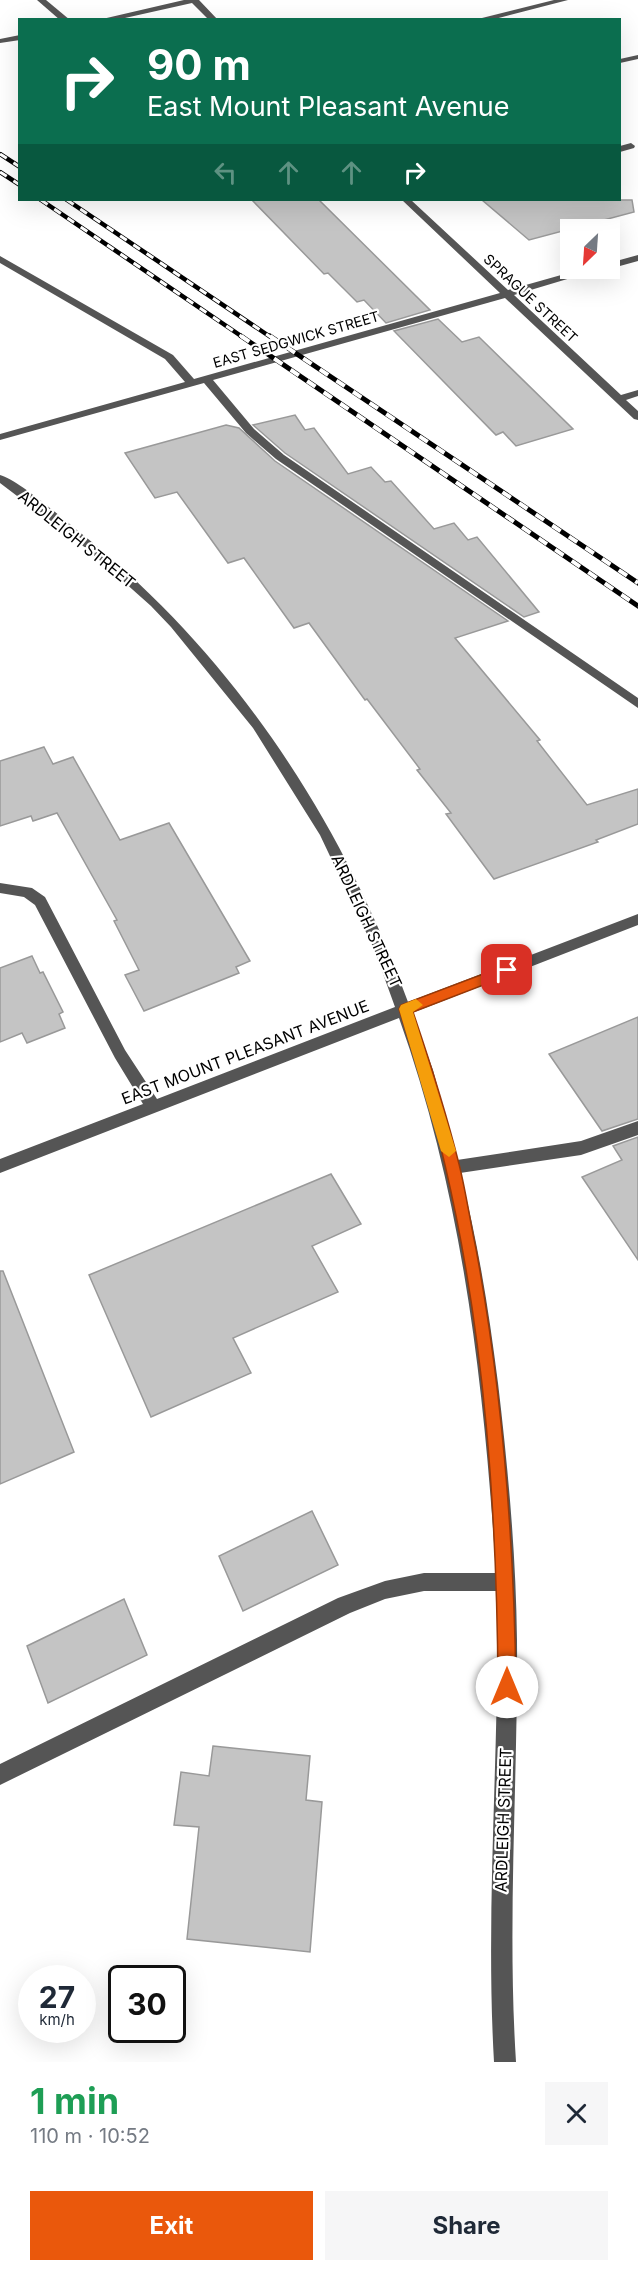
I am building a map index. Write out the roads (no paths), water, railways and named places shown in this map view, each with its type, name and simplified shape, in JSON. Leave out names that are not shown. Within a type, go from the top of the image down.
[{"type":"street","points":[[41,0],[64,18]]},
{"type":"street","points":[[111,18],[194,0],[212,18]]},
{"type":"street","points":[[487,18],[564,0]]},
{"type":"street","points":[[0,41],[18,37]]},
{"type":"street","points":[[621,62],[638,57]]},
{"type":"street","points":[[621,149],[631,146]]},
{"type":"street","name":"SPRAGUE STREET","points":[[408,202],[638,417]]},
{"type":"street","points":[[620,263],[638,258]]},
{"type":"street","points":[[0,259],[169,357],[192,383]]},
{"type":"street","name":"EAST SEDGWICK STREET","points":[[0,437],[560,279]]},
{"type":"street","points":[[206,379],[250,431],[280,457],[638,704]]},
{"type":"street","points":[[619,399],[638,393]]},
{"type":"street","name":"ARDLEIGH STREET","points":[[0,478],[73,532],[128,577],[176,625],[226,683],[269,741],[333,847],[376,935],[405,1009],[439,1112],[453,1167],[481,1320],[494,1408],[506,1582],[507,1698],[499,1942],[505,2062]]},
{"type":"street","points":[[0,888],[27,892],[40,901],[120,1054],[154,1107]]},
{"type":"street","name":"EAST MOUNT PLEASANT AVENUE","points":[[0,1166],[638,919]]},
{"type":"street","points":[[453,1167],[582,1148],[638,1128]]},
{"type":"street","points":[[0,1775],[345,1605],[385,1590],[424,1582],[506,1582]]},
{"type":"railway","points":[[0,154],[18,166]]},
{"type":"railway","points":[[0,172],[18,184]]},
{"type":"railway","points":[[42,201],[244,338]]},
{"type":"railway","points":[[68,201],[272,338]]},
{"type":"railway","points":[[241,336],[638,606]]},
{"type":"railway","points":[[270,336],[638,583]]}]
